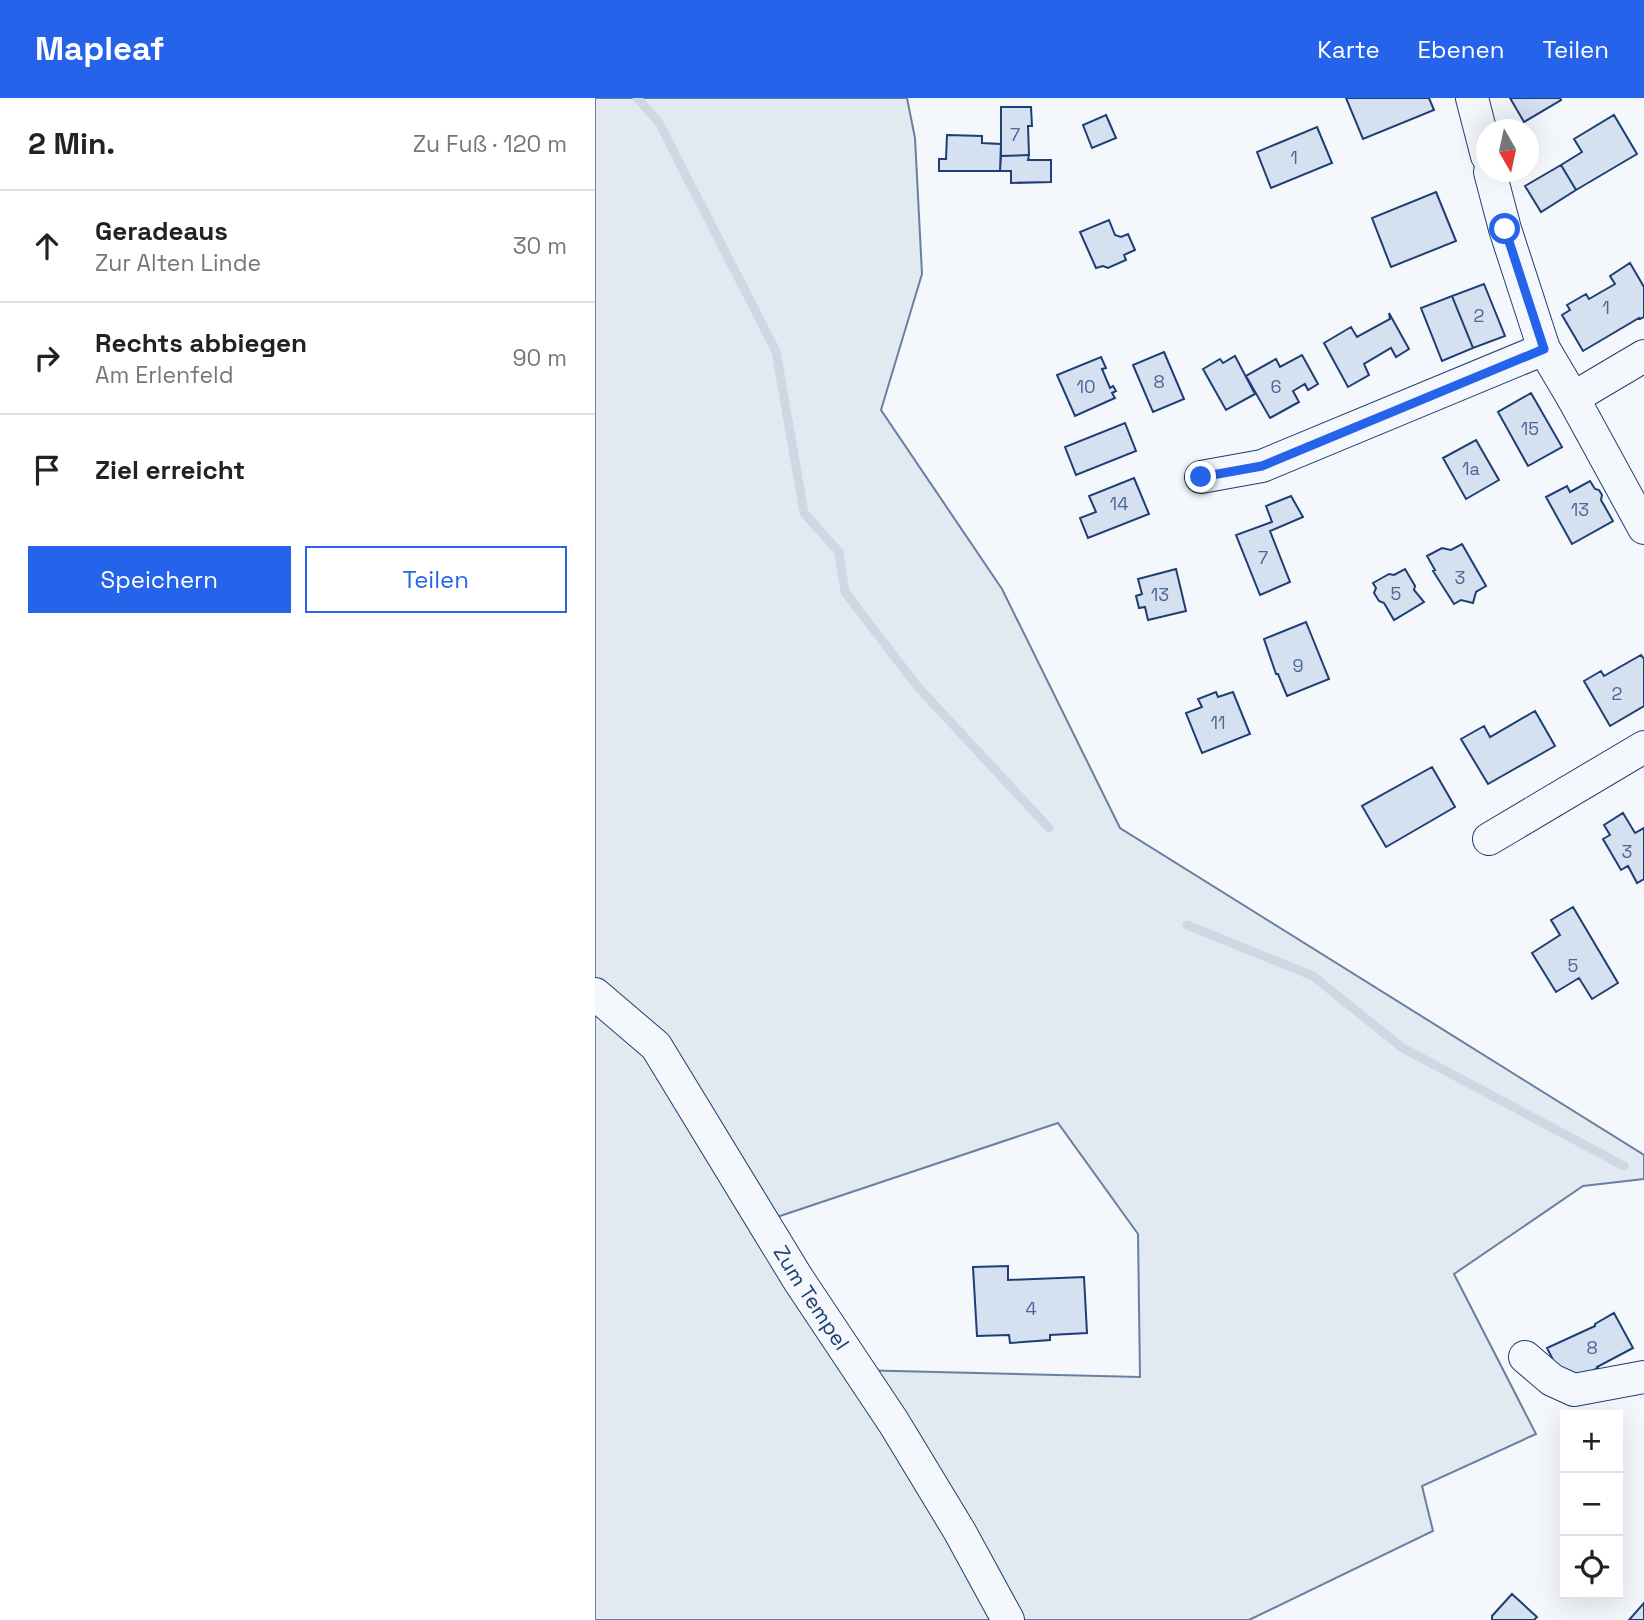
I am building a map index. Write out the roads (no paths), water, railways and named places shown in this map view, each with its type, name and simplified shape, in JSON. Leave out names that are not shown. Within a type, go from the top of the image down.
[{"type":"street","points":[[1472,98],[1477,119]]},
{"type":"street","points":[[1493,182],[1544,349],[1644,528]]},
{"type":"street","points":[[1201,477],[1262,466],[1544,349]]},
{"type":"street","points":[[1573,398],[1644,356]]},
{"type":"street","points":[[1489,839],[1644,747]]},
{"type":"street","name":"Zum Tempel","points":[[595,994],[656,1046],[799,1279],[894,1423],[960,1532],[1008,1620]]},
{"type":"street","points":[[1525,1357],[1552,1380],[1574,1390],[1644,1377]]},
{"type":"waterway","points":[[637,98],[658,121],[776,351],[804,513],[839,552],[845,592],[917,686],[1049,828]]},
{"type":"waterway","points":[[1187,925],[1313,976],[1401,1047],[1624,1166]]}]
